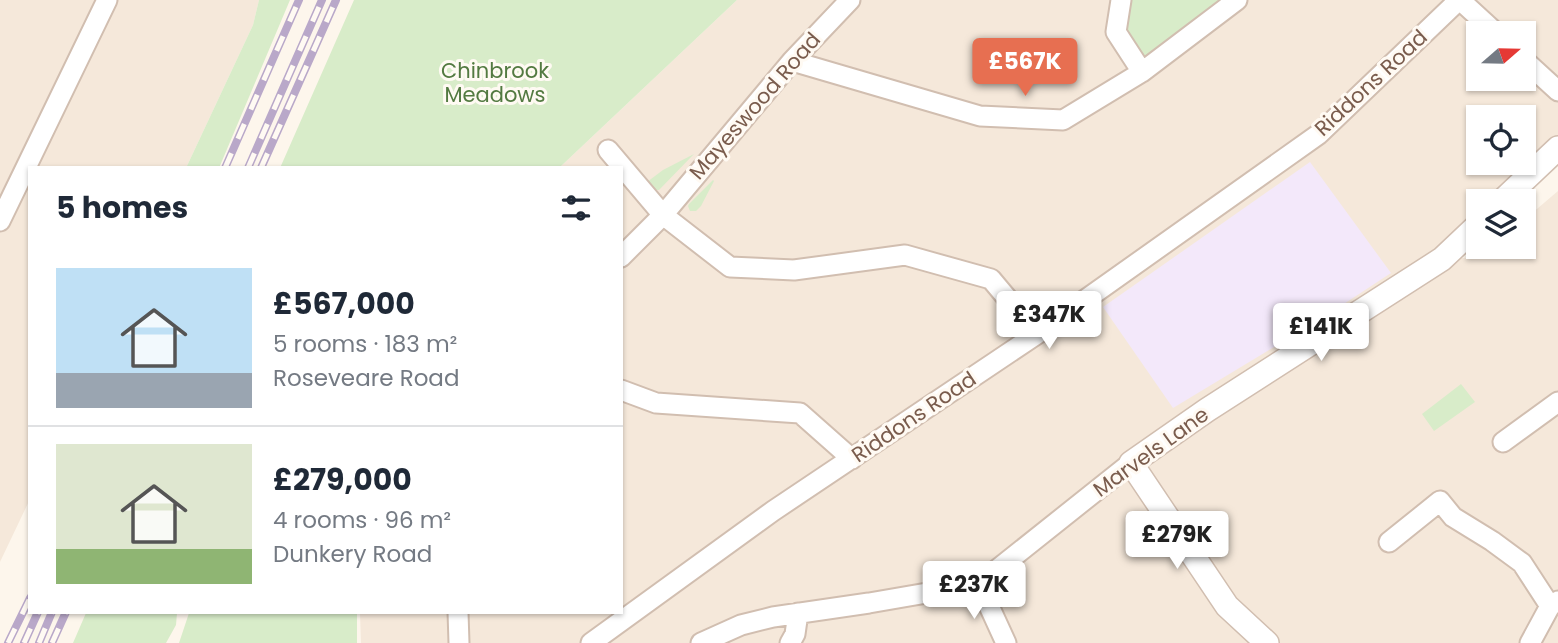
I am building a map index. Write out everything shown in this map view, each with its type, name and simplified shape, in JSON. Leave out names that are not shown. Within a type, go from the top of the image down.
[{"type":"street","points":[[0,221],[107,0]]},
{"type":"street","name":"Mayeswood Road","points":[[623,255],[663,215],[792,61],[850,0]]},
{"type":"street","points":[[1121,0],[1116,32],[1142,72]]},
{"type":"street","points":[[792,61],[980,116],[1063,120],[1142,72],[1237,0]]},
{"type":"street","points":[[1459,0],[1483,21]]},
{"type":"street","name":"Riddons Road","points":[[591,643],[773,511],[1037,334],[1319,134],[1459,0]]},
{"type":"street","points":[[1536,71],[1558,91]]},
{"type":"street","points":[[1515,189],[1558,148]]},
{"type":"street","points":[[608,150],[622,166]]},
{"type":"street","points":[[623,168],[663,215],[730,267],[794,270],[905,256],[991,279],[1037,334]]},
{"type":"street","name":"Marvels Lane","points":[[701,643],[741,625],[979,583],[1130,463],[1207,410],[1442,259],[1466,236]]},
{"type":"street","points":[[623,391],[656,403],[800,413],[852,459]]},
{"type":"street","points":[[1503,442],[1558,401]]},
{"type":"street","points":[[1130,463],[1227,606],[1267,643]]},
{"type":"street","points":[[1389,542],[1440,501],[1453,517],[1522,563],[1554,604],[1530,643]]},
{"type":"street","points":[[979,583],[1006,643]]},
{"type":"street","points":[[790,643],[795,634],[798,613]]},
{"type":"street","points":[[458,614],[459,643]]},
{"type":"shaded area","points":[[0,0],[259,0],[253,25],[187,166],[28,166],[28,503],[0,562]]},
{"type":"shaded area","points":[[737,0],[1558,0],[1558,145],[1536,167],[1536,105],[1466,105],[1466,175],[1527,175],[1513,189],[1466,189],[1466,236],[1443,259],[1536,259],[1536,210],[1558,191],[1558,643],[361,643],[360,614],[623,614],[623,166],[561,166]]},
{"type":"shaded area","points":[[1310,162],[1391,273],[1324,317],[1173,408],[1103,307]]},
{"type":"green space","points":[[259,0],[290,0],[220,166],[187,166],[253,25]]},
{"type":"green space","name":"Chinbrook Meadows","points":[[354,0],[737,0],[561,166],[281,166]]},
{"type":"green space","points":[[1121,0],[1237,0],[1142,72],[1116,32]]},
{"type":"green space","points":[[694,154],[659,190],[655,190],[647,182],[663,170]]},
{"type":"green space","points":[[713,180],[701,206],[696,211],[690,211],[689,204]]},
{"type":"green space","points":[[1461,384],[1475,402],[1434,431],[1422,414]]},
{"type":"green space","points":[[86,614],[177,614],[176,625],[166,643],[73,643]]},
{"type":"green space","points":[[189,614],[357,614],[357,643],[179,643]]},
{"type":"railway","points":[[226,166],[299,0]]},
{"type":"railway","points":[[249,166],[322,0]]},
{"type":"railway","points":[[262,166],[336,0]]},
{"type":"railway","points":[[8,643],[28,602]]},
{"type":"railway","points":[[24,643],[37,614]]},
{"type":"railway","points":[[39,643],[51,614]]},
{"type":"railway","points":[[52,643],[65,614]]}]
